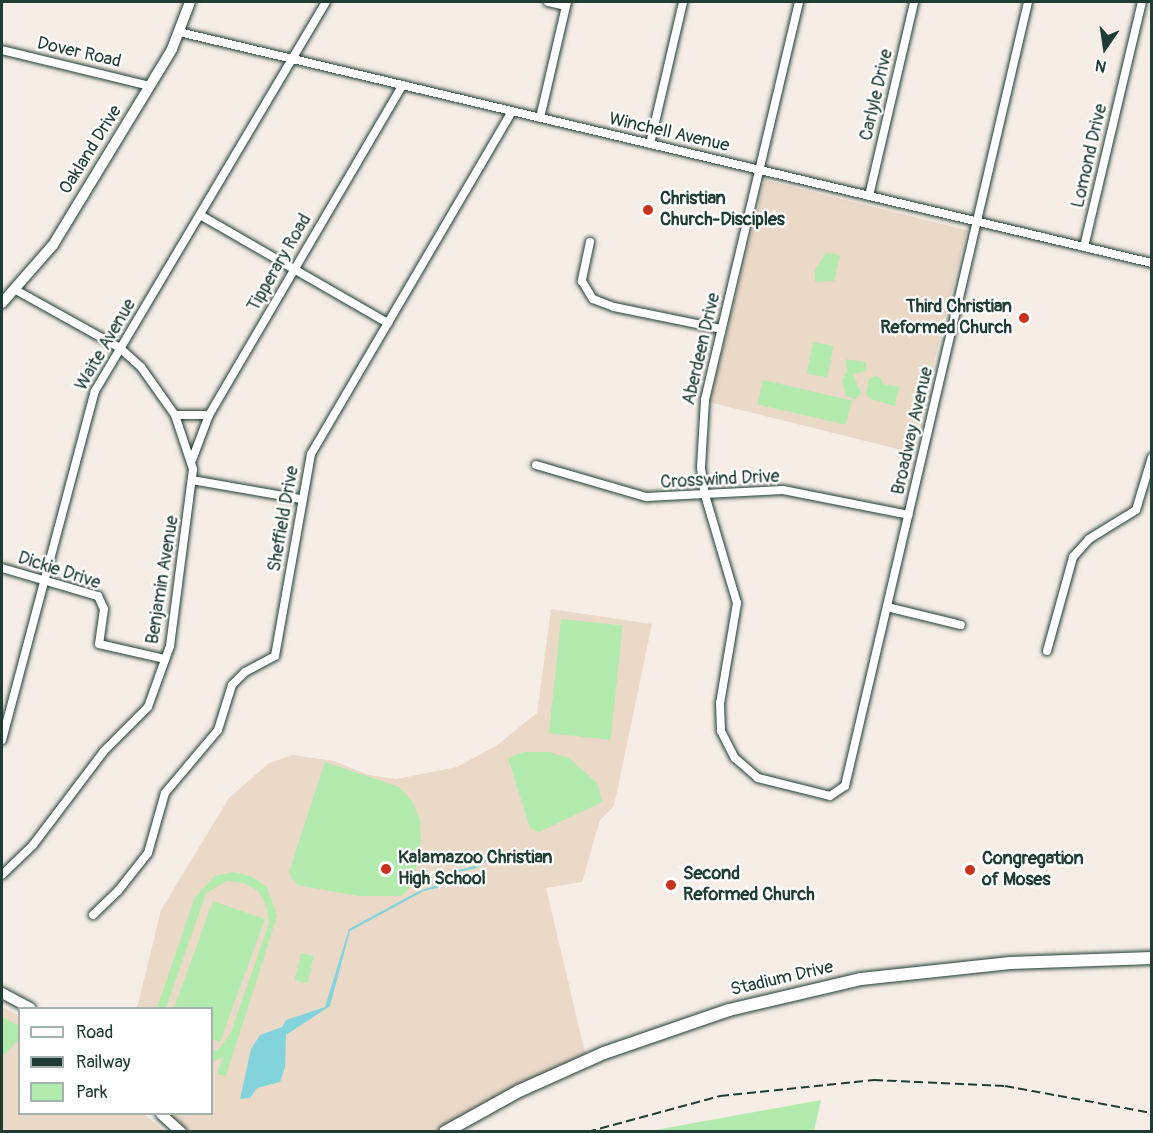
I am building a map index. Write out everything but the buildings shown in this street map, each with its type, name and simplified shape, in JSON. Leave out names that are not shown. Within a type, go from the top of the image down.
[{"type":"main road","name":"Oakland Drive","points":[[2,303],[16,290],[53,245],[150,86],[179,32],[190,2]]},
{"type":"main road","name":"Stadium Drive","points":[[445,1131],[519,1091],[604,1053],[729,1010],[861,979],[1010,963],[1152,957]]},
{"type":"main road","points":[[2,993],[28,1007]]},
{"type":"main road","points":[[163,1115],[181,1131]]},
{"type":"street","name":"Waite Avenue","points":[[2,740],[42,580],[94,391],[326,2]]},
{"type":"street","points":[[540,118],[567,4],[548,2]]},
{"type":"street","points":[[650,144],[684,2]]},
{"type":"street","name":"Aberdeen Drive","points":[[799,2],[703,411],[701,453],[705,495],[733,581],[738,614],[720,703],[722,731],[735,759],[748,771],[773,784],[825,796],[838,794]]},
{"type":"street","name":"Carlyle Drive","points":[[869,196],[914,2]]},
{"type":"street","name":"Broadway Avenue","points":[[838,794],[845,786],[1028,2]]},
{"type":"street","name":"Lomond Drive","points":[[1084,247],[1143,2]]},
{"type":"street","name":"Winchell Avenue","points":[[179,32],[1152,263]]},
{"type":"street","name":"Dover Road","points":[[2,50],[150,86]]},
{"type":"street","name":"Tipperary Road","points":[[192,460],[209,415],[402,86]]},
{"type":"street","name":"Sheffield Drive","points":[[93,915],[118,891],[148,853],[165,793],[218,730],[232,685],[245,672],[275,656],[301,499],[311,454],[512,112]]},
{"type":"street","points":[[200,214],[388,323]]},
{"type":"street","points":[[590,242],[582,280],[593,299],[614,307],[721,329]]},
{"type":"street","name":"Benjamin Avenue","points":[[2,874],[33,845],[104,751],[148,707],[165,659],[176,613],[192,480],[192,460],[175,415],[153,381],[120,348],[16,290]]},
{"type":"street","points":[[175,415],[209,415]]},
{"type":"street","points":[[1047,651],[1073,557],[1089,539],[1119,524],[1136,510],[1152,457]]},
{"type":"street","name":"Crosswind Drive","points":[[536,465],[646,497],[705,495],[754,490],[801,492],[909,515]]},
{"type":"street","points":[[192,480],[301,499]]},
{"type":"street","name":"Dickie Drive","points":[[2,568],[102,599],[99,644],[165,659]]},
{"type":"street","points":[[887,607],[961,625]]},
{"type":"shaded area","points":[[765,180],[967,230],[911,453],[710,402]]},
{"type":"shaded area","name":"Kalamazoo Christian High School","points":[[551,609],[652,624],[614,806],[600,820],[582,882],[546,888],[587,1061],[445,1131],[181,1131],[162,1115],[213,1115],[213,1007],[137,1007],[161,910],[229,798],[269,763],[293,755],[334,761],[369,775],[396,779],[457,767],[496,746],[537,713]]},
{"type":"shaded area","points":[[2,1007],[18,1015],[18,1115],[145,1115],[164,1131],[2,1131]]},
{"type":"green space","points":[[826,253],[840,255],[834,281],[815,282],[815,270]]},
{"type":"green space","points":[[813,342],[834,346],[828,377],[807,373]]},
{"type":"green space","points":[[846,359],[866,362],[866,371],[853,374],[861,393],[855,399],[846,396],[842,380],[847,372]]},
{"type":"green space","points":[[875,376],[881,378],[883,384],[899,387],[895,406],[870,399],[866,394],[869,379]]},
{"type":"green space","points":[[763,380],[852,400],[846,425],[757,404]]},
{"type":"green space","points":[[561,619],[623,625],[611,740],[549,733]]},
{"type":"green space","points":[[524,752],[549,752],[569,758],[597,783],[602,802],[539,832],[530,828],[508,758]]},
{"type":"green space","points":[[325,762],[399,787],[412,801],[420,820],[421,838],[414,884],[401,896],[359,896],[297,885],[289,872]]},
{"type":"green space","points":[[234,872],[251,876],[267,887],[277,916],[226,1076],[217,1074],[223,1057],[213,1062],[213,1051],[221,1047],[231,1032],[269,923],[266,905],[258,891],[244,883],[227,881],[206,893],[166,1007],[157,1007],[195,897],[215,876]]},
{"type":"green space","points":[[213,901],[265,919],[220,1042],[213,1039],[213,1007],[174,1007]]},
{"type":"green space","points":[[301,953],[314,956],[307,983],[295,980]]},
{"type":"green space","points":[[2,1017],[18,1025],[18,1040],[2,1057]]},
{"type":"green space","points":[[821,1100],[814,1131],[650,1131]]},
{"type":"water","points":[[490,853],[492,857],[477,868],[457,872],[441,887],[424,891],[350,931],[330,1006],[286,1035],[285,1067],[280,1082],[257,1088],[250,1098],[240,1099],[251,1049],[260,1035],[282,1027],[286,1020],[325,1007],[349,929],[419,891],[438,885],[454,871],[479,865]]},
{"type":"railway","points":[[587,1132],[720,1096],[874,1080],[1005,1086],[1152,1113]]},
{"type":"place","name":"Christian Church-Disciples","points":[[648,210]]},
{"type":"place","name":"Third Christian Reformed Church","points":[[1024,318]]},
{"type":"place","name":"Kalamazoo Christian High School","points":[[386,869]]},
{"type":"place","name":"Congregation of Moses","points":[[970,870]]},
{"type":"place","name":"Second Reformed Church","points":[[671,885]]}]
